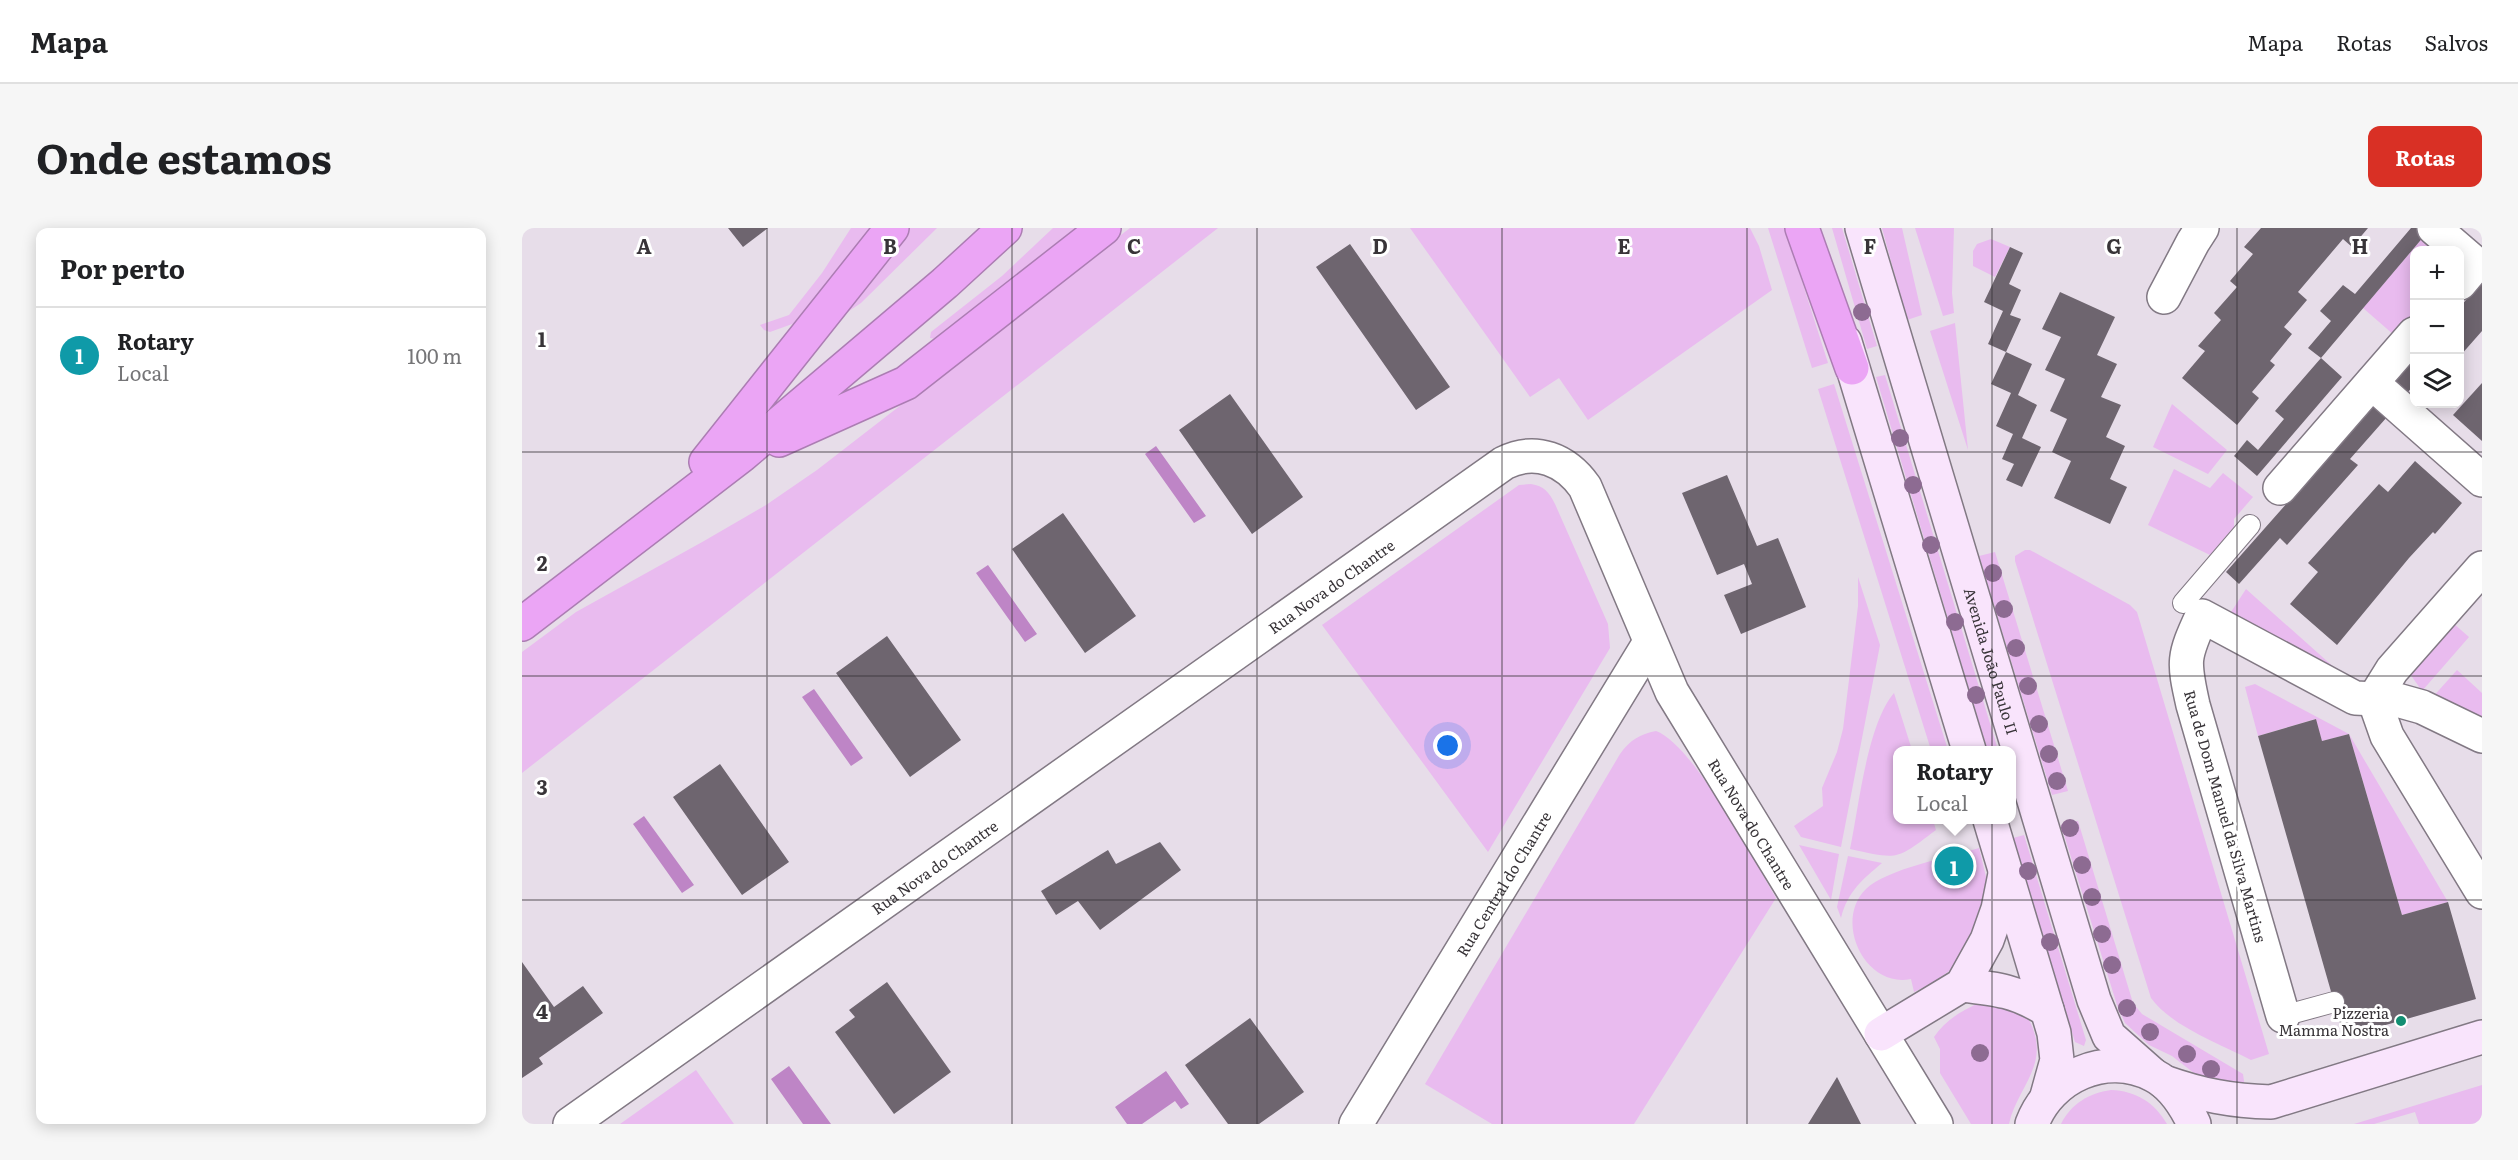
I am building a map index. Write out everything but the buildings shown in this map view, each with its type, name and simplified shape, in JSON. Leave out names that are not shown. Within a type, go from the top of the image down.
[{"type":"highway","points":[[706,462],[892,228]]},
{"type":"highway","points":[[522,601],[706,462],[832,359],[979,228]]},
{"type":"highway","points":[[522,624],[741,456],[928,298],[1005,228]]},
{"type":"highway","points":[[741,456],[906,382],[1104,228]]},
{"type":"highway","points":[[1802,228],[1852,368]]},
{"type":"main road","points":[[1812,228],[1852,368],[1968,746]]},
{"type":"main road","name":"Avenida João Paulo II","points":[[1862,228],[2094,1000],[2109,1036],[2182,1101],[2194,1124]]},
{"type":"main road","points":[[1991,824],[2054,1033],[2057,1060],[2040,1110]]},
{"type":"main road","points":[[1881,1034],[1962,985],[1987,940],[1998,909],[2005,872]]},
{"type":"main road","points":[[1962,985],[1997,988],[2024,996],[2047,1010]]},
{"type":"main road","points":[[2040,1110],[2068,1077],[2095,1067],[2124,1066],[2203,1095],[2237,1101],[2271,1102],[2482,1037]]},
{"type":"main road","points":[[2247,1124],[2271,1102]]},
{"type":"street","points":[[2164,297],[2202,228]]},
{"type":"street","points":[[2434,228],[2455,246]]},
{"type":"street","points":[[2464,254],[2476,264],[2464,278]]},
{"type":"street","points":[[2280,488],[2410,340]]},
{"type":"street","points":[[2372,383],[2482,480]]},
{"type":"street","name":"Rua Nova do Chantre","points":[[570,1124],[1511,459],[1527,456],[1547,458],[1566,465],[1585,487],[1672,692],[1936,1124]]},
{"type":"street","points":[[2374,699],[2392,670],[2482,568]]},
{"type":"street","points":[[2192,610],[2355,698],[2397,700],[2422,707],[2482,736]]},
{"type":"street","name":"Rua de Dom Manuel da Silva Martins","points":[[2192,610],[2184,668],[2283,1016]]},
{"type":"street","name":"Rua Central do Chantre","points":[[1356,1124],[1650,642]]},
{"type":"street","points":[[2374,699],[2387,736],[2482,892]]},
{"type":"lane","points":[[2192,610],[2250,525]]},
{"type":"lane","points":[[2283,1016],[2334,1002]]},
{"type":"shaded area","points":[[851,228],[870,228],[795,323],[770,332],[764,330],[760,325],[789,315],[822,273]]},
{"type":"shaded area","points":[[907,228],[937,228],[861,303],[846,313]]},
{"type":"shaded area","points":[[1053,228],[1079,228],[936,339],[930,338],[931,332],[1002,276]]},
{"type":"shaded area","points":[[1130,228],[1218,228],[522,773],[522,652],[576,612],[766,505],[817,470]]},
{"type":"shaded area","points":[[1410,228],[1750,228],[1759,246],[1772,290],[1588,420],[1559,378],[1530,397]]},
{"type":"shaded area","points":[[1768,228],[1785,228],[1828,363],[1812,368]]},
{"type":"shaded area","points":[[1832,228],[1842,228],[1877,346],[1867,349]]},
{"type":"shaded area","points":[[1882,228],[1902,228],[1922,315],[1907,320]]},
{"type":"shaded area","points":[[1915,228],[1954,228],[1952,293],[1954,313],[1943,316]]},
{"type":"shaded area","points":[[2425,235],[2438,246],[2416,246]]},
{"type":"shaded area","points":[[1991,239],[2010,247],[1995,277],[1973,266],[1973,251],[1977,244]]},
{"type":"shaded area","points":[[2410,253],[2410,317],[2394,335],[2363,308]]},
{"type":"shaded area","points":[[1955,323],[1968,450],[1930,331]]},
{"type":"shaded area","points":[[1885,375],[1997,746],[1986,746],[1876,377]]},
{"type":"shaded area","points":[[1834,384],[1947,746],[1930,746],[1818,389]]},
{"type":"shaded area","points":[[2172,404],[2227,450],[2208,474],[2153,447]]},
{"type":"shaded area","points":[[1156,446],[1206,516],[1194,523],[1145,454]]},
{"type":"shaded area","points":[[2174,469],[2210,488],[2223,473],[2253,497],[2234,519],[2234,527],[2210,555],[2148,525]]},
{"type":"shaded area","points":[[1531,484],[1546,490],[1555,504],[1608,624],[1610,648],[1488,852],[1322,625],[1519,485]]},
{"type":"shaded area","points":[[2025,550],[2030,550],[2130,605],[2137,612],[2269,1054],[2251,1060],[2183,1026],[2151,998],[2015,561],[2015,556]]},
{"type":"shaded area","points":[[1995,552],[2068,791],[2052,795],[1979,556]]},
{"type":"shaded area","points":[[988,565],[1037,634],[1025,642],[976,573]]},
{"type":"shaded area","points":[[1858,577],[1880,645],[1841,847],[1801,837],[1794,826],[1823,806],[1822,788],[1837,752],[1843,729],[1858,606]]},
{"type":"shaded area","points":[[2246,589],[2337,670],[2231,612]]},
{"type":"shaded area","points":[[2453,623],[2469,637],[2422,691],[2408,671]]},
{"type":"shaded area","points":[[2457,670],[2482,693],[2482,723],[2431,699]]},
{"type":"shaded area","points":[[2255,684],[2349,734],[2322,741],[2315,719],[2258,736],[2245,687]]},
{"type":"shaded area","points":[[814,689],[863,758],[851,766],[802,697]]},
{"type":"shaded area","points":[[1894,693],[1911,746],[1893,746],[1893,824],[1934,824],[1936,830],[1904,852],[1889,856],[1850,849],[1865,767],[1877,725]]},
{"type":"shaded area","points":[[1656,731],[1671,740],[1687,757],[1722,805],[1776,898],[1634,1124],[1492,1124],[1425,1084],[1620,754],[1636,738]]},
{"type":"shaded area","points":[[2349,734],[2448,902],[2402,915]]},
{"type":"shaded area","points":[[644,816],[694,885],[682,893],[633,824]]},
{"type":"shaded area","points":[[2078,821],[2133,1003],[2142,1014],[2243,1074],[2245,1088],[2199,1077],[2172,1056],[2149,1045],[2125,1023],[2117,1005],[2061,825]]},
{"type":"shaded area","points":[[2024,835],[2086,1040],[2084,1046],[2075,1042],[2013,838]]},
{"type":"shaded area","points":[[1799,845],[1839,854],[1831,900]]},
{"type":"shaded area","points":[[1979,848],[1986,877],[1981,919],[1956,966],[1933,983],[1914,992],[1911,979],[1895,979],[1880,974],[1859,950],[1854,934],[1853,918],[1857,902],[1866,889],[1888,875]]},
{"type":"shaded area","points":[[1848,856],[1882,863],[1852,893],[1841,918],[1837,907]]},
{"type":"shaded area","points":[[1981,1002],[2008,1007],[2024,1014],[2031,1024],[2037,1045],[2033,1068],[2009,1124],[1971,1124],[1940,1073],[1940,1049],[1934,1037],[1943,1025],[1955,1016]]},
{"type":"shaded area","points":[[789,1066],[831,1124],[803,1124],[771,1079]]},
{"type":"shaded area","points":[[696,1070],[734,1124],[620,1124]]},
{"type":"shaded area","points":[[1166,1071],[1189,1104],[1181,1109],[1175,1101],[1142,1124],[1127,1124],[1115,1107]]},
{"type":"shaded area","points":[[2482,1085],[2482,1124],[2419,1124],[2415,1112],[2374,1124],[2354,1124]]},
{"type":"shaded area","points":[[2111,1090],[2144,1099],[2167,1124],[2061,1124],[2075,1105],[2095,1094]]},
{"type":"place","name":"Rotary","points":[[1954,866]]},
{"type":"place","name":"Pizzeria Mamma Nostra","points":[[2401,1021]]}]
